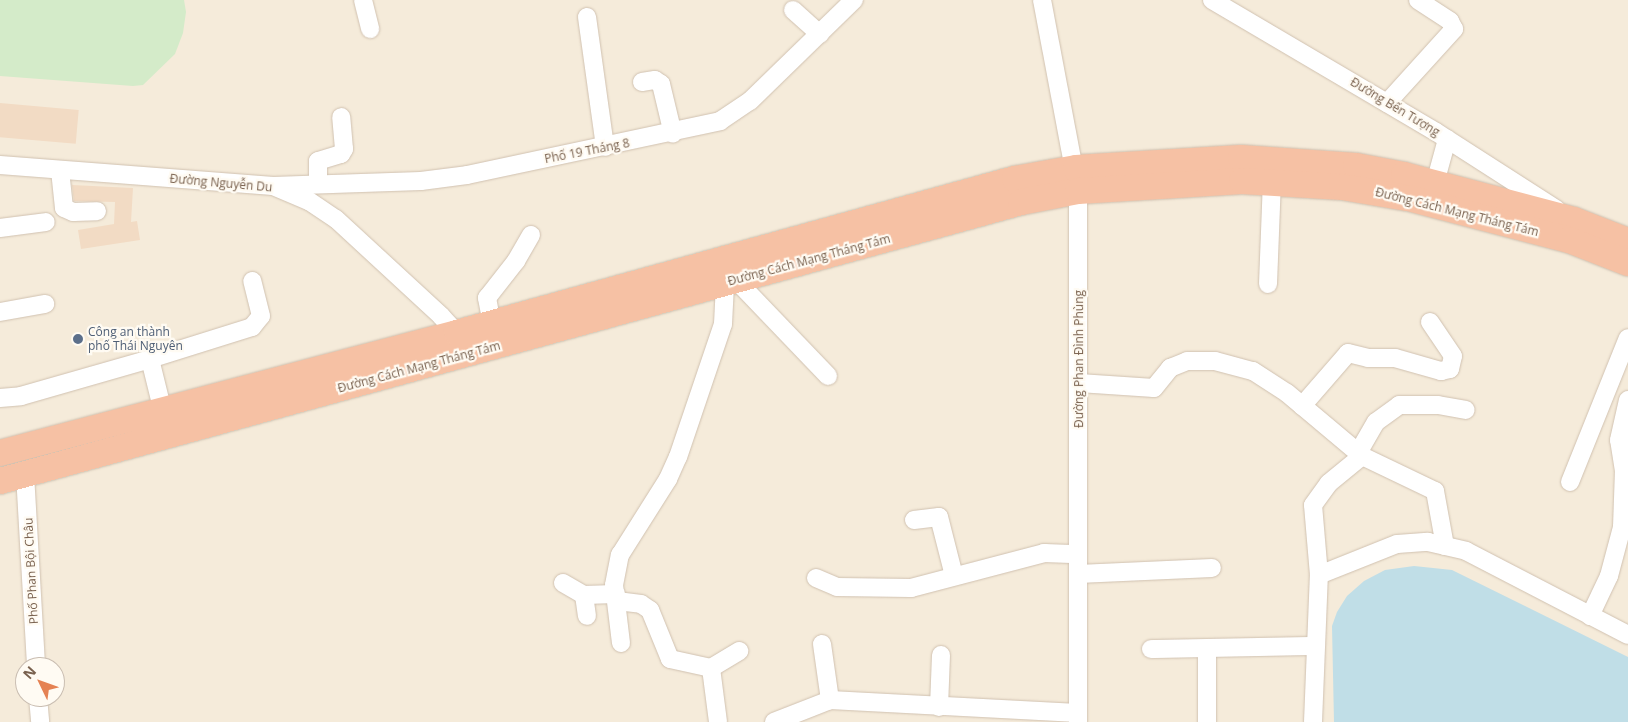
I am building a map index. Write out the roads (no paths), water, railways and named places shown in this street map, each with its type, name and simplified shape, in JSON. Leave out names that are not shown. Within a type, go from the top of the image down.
[{"type":"highway","name":"Đường Cách Mạng Tháng Tám","points":[[494,334],[731,282],[1021,202],[1077,179],[1241,158],[1356,166],[1432,194],[1570,240],[1628,263]]},
{"type":"highway","name":"Đường Cách Mạng Tháng Tám","points":[[0,481],[25,474],[166,423],[494,334],[1006,181],[1077,179],[1242,181],[1380,192],[1432,194],[1574,220],[1628,241]]},
{"type":"highway","name":"Đường Cách Mạng Tháng Tám","points":[[0,453],[166,423]]},
{"type":"street","points":[[363,0],[370,29]]},
{"type":"street","name":"Phố 19 Tháng 8","points":[[273,186],[421,181],[467,175],[673,134],[720,121],[750,101],[854,0]]},
{"type":"street","name":"Đường Phan Đình Phùng","points":[[1042,0],[1077,179],[1079,383],[1078,718]]},
{"type":"street","name":"Đường Bến Tượng","points":[[1212,0],[1447,138],[1574,220]]},
{"type":"street","points":[[1387,103],[1454,29],[1450,21],[1418,0]]},
{"type":"street","points":[[793,10],[820,34]]},
{"type":"street","points":[[587,17],[605,147]]},
{"type":"street","points":[[642,82],[655,80],[661,84],[673,134]]},
{"type":"street","points":[[318,184],[318,161],[340,154],[344,149],[341,117]]},
{"type":"street","points":[[1432,194],[1447,138]]},
{"type":"street","name":"Đường Nguyễn Du","points":[[0,165],[273,186],[309,201],[336,219],[395,270],[460,343]]},
{"type":"street","points":[[60,170],[64,208],[74,212],[97,211]]},
{"type":"street","points":[[1268,284],[1272,182]]},
{"type":"street","points":[[0,228],[46,222]]},
{"type":"street","points":[[494,334],[487,298],[516,262],[531,235]]},
{"type":"street","points":[[0,398],[22,396],[252,327],[261,316],[252,281]]},
{"type":"street","points":[[731,282],[828,376]]},
{"type":"street","points":[[621,643],[614,576],[620,555],[668,479],[700,394],[723,324],[731,282]]},
{"type":"street","points":[[0,312],[45,304]]},
{"type":"street","points":[[1302,406],[1348,353],[1395,358],[1441,371],[1450,369],[1453,356],[1430,322]]},
{"type":"street","points":[[1570,482],[1628,338]]},
{"type":"street","points":[[150,359],[166,423]]},
{"type":"street","points":[[1079,383],[1154,388],[1176,364],[1215,361],[1253,371],[1302,406],[1360,455],[1435,490],[1445,546]]},
{"type":"street","points":[[1590,616],[1609,576],[1622,528],[1624,471],[1619,440],[1628,400]]},
{"type":"street","points":[[1313,722],[1314,646],[1319,575],[1313,505],[1329,484],[1360,455],[1376,422],[1399,405],[1438,405],[1466,410]]},
{"type":"street","name":"Phố Phan Bội Châu","points":[[25,474],[35,657]]},
{"type":"street","points":[[914,520],[939,517],[954,576]]},
{"type":"street","points":[[1319,575],[1397,544],[1428,542],[1466,551],[1628,635]]},
{"type":"street","points":[[816,578],[837,587],[922,587],[954,576],[1044,553],[1078,554]]},
{"type":"street","points":[[1078,574],[1212,568]]},
{"type":"street","points":[[563,583],[584,595],[616,597],[641,604],[650,610],[670,659],[711,668],[739,651]]},
{"type":"street","points":[[584,595],[587,616]]},
{"type":"street","points":[[822,644],[830,700]]},
{"type":"street","points":[[1152,649],[1314,646]]},
{"type":"street","points":[[1207,649],[1208,722]]},
{"type":"street","points":[[941,656],[943,712]]},
{"type":"street","points":[[711,668],[718,722]]},
{"type":"street","points":[[774,722],[830,700],[943,712],[1078,718]]},
{"type":"street","points":[[39,707],[40,722]]},
{"type":"water","points":[[1414,566],[1452,570],[1628,657],[1628,722],[1334,722],[1332,626],[1337,612],[1347,596],[1364,581],[1385,570]]},
{"type":"place","name":"Công an thành phố Thái Nguyên","points":[[78,339]]}]
